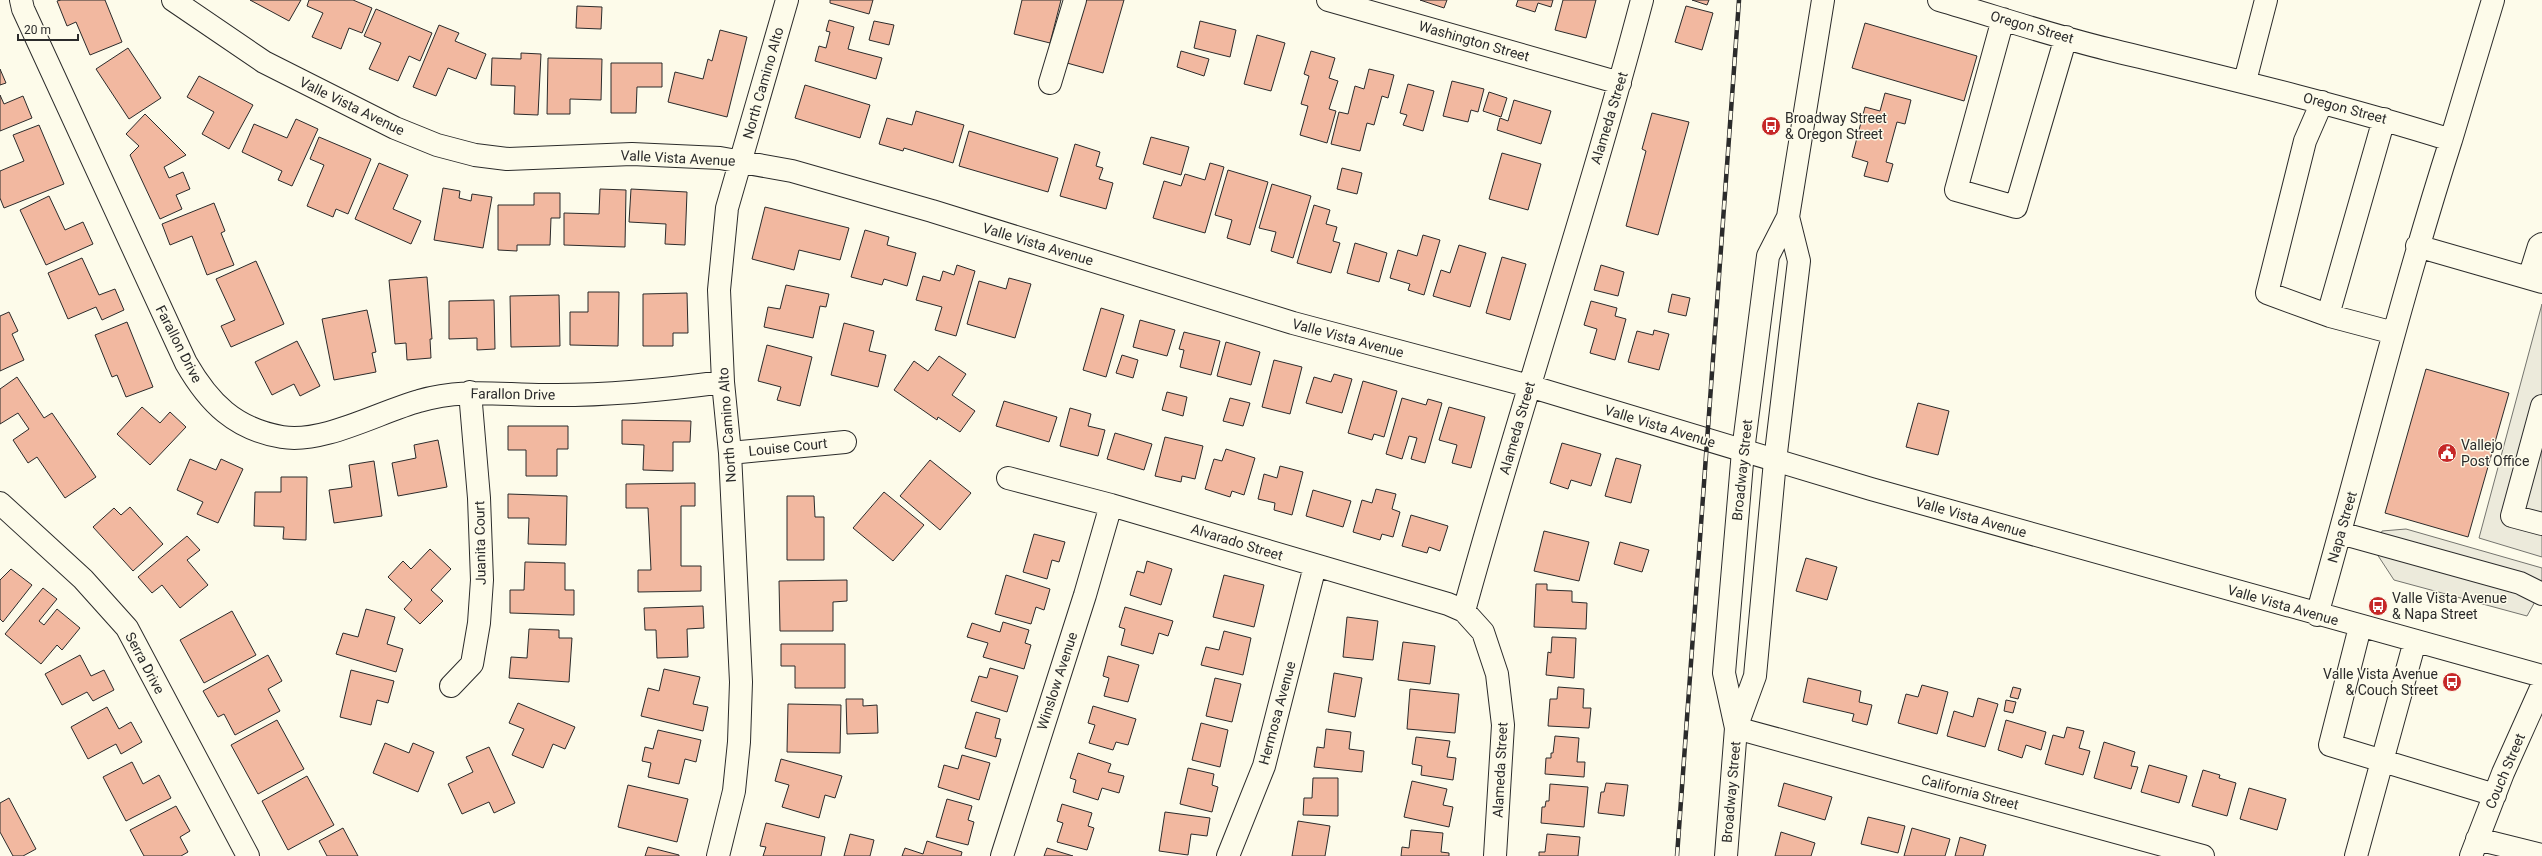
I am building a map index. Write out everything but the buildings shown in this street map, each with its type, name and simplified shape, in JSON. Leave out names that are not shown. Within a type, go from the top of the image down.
[{"type":"street","name":"Farallon Drive","points":[[21,0],[22,9],[186,362],[198,384],[213,403],[236,420],[260,432],[284,437],[310,437],[420,400],[470,392],[545,395],[646,392],[723,382]]},
{"type":"street","name":"Valle Vista Avenue","points":[[173,0],[264,62],[395,128],[437,145],[475,155],[507,159],[632,154],[720,158],[792,171],[940,214],[1293,323],[1529,386],[1775,461],[2317,615],[2542,676]]},
{"type":"street","name":"North Camino Alto","points":[[718,856],[734,791],[740,742],[741,682],[730,453],[723,382],[719,290],[727,208],[787,0]]},
{"type":"street","points":[[1050,83],[1075,0]]},
{"type":"street","name":"Washington Street","points":[[1328,0],[1620,83]]},
{"type":"street","name":"Alameda Street","points":[[1495,856],[1504,725],[1497,674],[1483,632],[1464,612],[1529,386],[1620,83],[1642,0]]},
{"type":"street","name":"Broadway Street","points":[[1736,728],[1724,673],[1743,451],[1768,256],[1788,217],[1823,0]]},
{"type":"street","name":"Oregon Street","points":[[1939,0],[2066,37],[2245,81],[2322,102],[2384,119],[2451,140]]},
{"type":"street","points":[[2245,81],[2266,0]]},
{"type":"street","points":[[2322,102],[2305,142],[2267,293],[2328,315],[2394,333],[2417,246],[2493,0]]},
{"type":"street","points":[[2003,19],[1956,190],[2016,207],[2066,37]]},
{"type":"street","points":[[2328,315],[2384,119]]},
{"type":"street","name":"Broadway Street","points":[[1726,856],[1736,728],[1755,676],[1775,461],[1799,261],[1788,217]]},
{"type":"street","points":[[2417,246],[2536,280],[2539,246],[2542,244]]},
{"type":"street","name":"Napa Street","points":[[2317,615],[2367,439],[2394,333]]},
{"type":"street","name":"Juanita Court","points":[[451,686],[472,664],[482,580],[479,498],[470,392]]},
{"type":"street","points":[[2542,406],[2512,516],[2542,524]]},
{"type":"street","name":"Louise Court","points":[[730,453],[845,442]]},
{"type":"street","name":"Alvarado Street","points":[[1008,478],[1111,505],[1448,604],[1464,612]]},
{"type":"street","name":"Serra Drive","points":[[0,503],[84,579],[127,628],[248,856]]},
{"type":"street","name":"Winslow Avenue","points":[[1002,856],[1086,595],[1111,505]]},
{"type":"street","points":[[2340,533],[2520,584],[2542,594]]},
{"type":"street","name":"Hermosa Avenue","points":[[1228,856],[1264,766],[1315,566]]},
{"type":"street","points":[[2360,627],[2330,745],[2495,795]]},
{"type":"street","points":[[2356,856],[2415,641]]},
{"type":"street","name":"Couch Street","points":[[2474,847],[2542,686]]},
{"type":"street","name":"California Street","points":[[1736,728],[2203,856]]},
{"type":"street","points":[[2474,847],[2542,855]]},
{"type":"shaded area","points":[[2542,304],[2542,557],[2479,538]]},
{"type":"shaded area","points":[[2406,529],[2542,568],[2542,589],[2527,616],[2394,580],[2375,551],[2382,531]]},
{"type":"railway","points":[[1677,856],[1739,0]]},
{"type":"place","name":"Broadway Street & Oregon Street","points":[[1771,126]]},
{"type":"place","name":"Vallejo Post Office","points":[[2447,453]]},
{"type":"place","name":"Valle Vista Avenue & Napa Street","points":[[2378,606]]},
{"type":"place","name":"Valle Vista Avenue & Couch Street","points":[[2452,682]]}]
